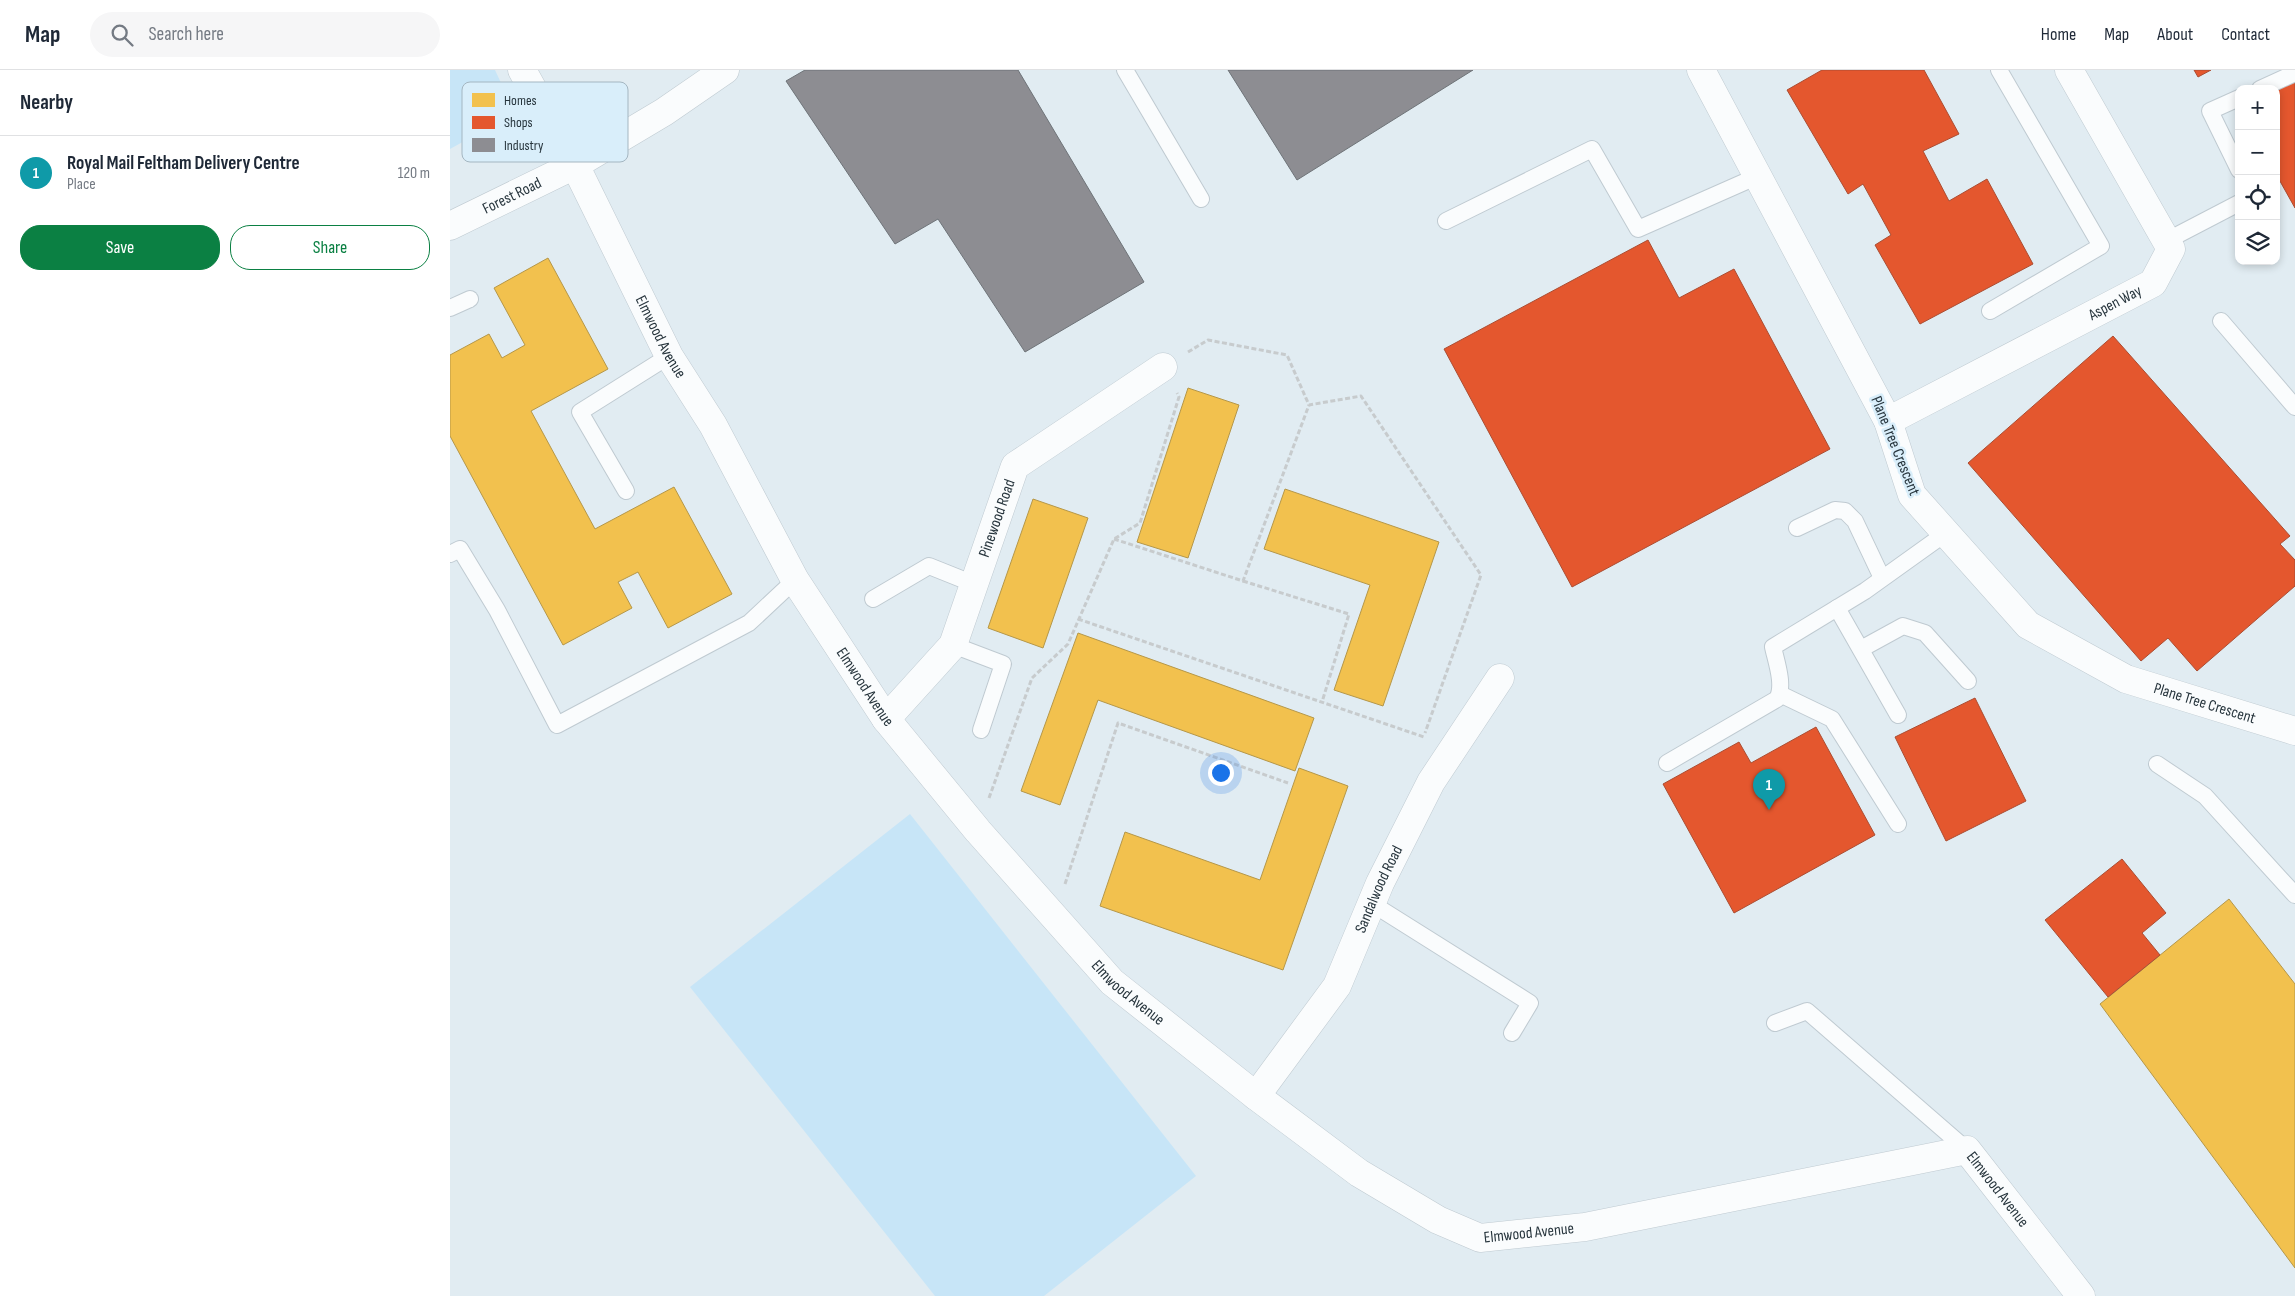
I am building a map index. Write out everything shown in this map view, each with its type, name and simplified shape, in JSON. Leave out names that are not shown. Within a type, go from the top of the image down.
[{"type":"street","name":"Elmwood Avenue","points":[[522,70],[529,82]]},
{"type":"street","name":"Forest Road","points":[[628,133],[664,112],[725,70]]},
{"type":"street","name":"Plane Tree Crescent","points":[[1701,70],[1888,421],[1912,496],[2028,625],[2126,679],[2295,731]]},
{"type":"street","points":[[2070,70],[2166,241]]},
{"type":"street","name":"Elmwood Avenue","points":[[573,162],[669,356],[713,425],[795,580],[886,719],[978,831],[1112,982],[1256,1096],[1359,1173],[1438,1220],[1480,1238],[1585,1227],[1967,1150],[2081,1296]]},
{"type":"street","name":"Forest Road","points":[[450,226],[580,162]]},
{"type":"street","name":"Aspen Way","points":[[1888,421],[2153,283],[2171,249],[2166,241]]},
{"type":"street","name":"Pinewood Road","points":[[886,719],[953,645],[1015,466],[1163,367]]},
{"type":"street","name":"Sandalwood Road","points":[[1256,1096],[1337,986],[1371,903],[1431,782],[1500,678]]},
{"type":"lane","points":[[1125,70],[1201,200]]},
{"type":"lane","points":[[1990,312],[2101,246],[2000,70]]},
{"type":"lane","points":[[2269,85],[2295,73]]},
{"type":"lane","points":[[2235,100],[2210,111],[2235,162]]},
{"type":"lane","points":[[1446,221],[1592,149],[1638,229],[1758,176]]},
{"type":"lane","points":[[2166,241],[2235,205]]},
{"type":"lane","points":[[450,308],[470,300]]},
{"type":"lane","points":[[2221,321],[2295,407]]},
{"type":"lane","points":[[626,491],[580,412],[669,356]]},
{"type":"lane","points":[[1796,528],[1835,510],[1846,510],[1854,521],[1882,578]]},
{"type":"lane","points":[[1667,763],[1777,699],[1780,694],[1778,670],[1773,647],[1837,608],[1946,533]]},
{"type":"lane","points":[[455,552],[497,610],[557,725],[749,623],[795,580]]},
{"type":"lane","points":[[873,599],[929,566],[974,584]]},
{"type":"lane","points":[[1837,608],[1898,715]]},
{"type":"lane","points":[[1861,649],[1903,626],[1925,633],[1968,681]]},
{"type":"lane","points":[[953,645],[1003,664],[981,730]]},
{"type":"lane","points":[[1780,694],[1832,719],[1898,824]]},
{"type":"lane","points":[[2157,764],[2205,796],[2295,895]]},
{"type":"lane","points":[[1371,903],[1530,1002],[1512,1033]]},
{"type":"lane","points":[[1775,1023],[1807,1011],[1967,1150]]},
{"type":"path","points":[[978,831],[1032,678],[1068,644],[1114,539],[1140,523],[1179,396],[1163,367],[1208,340],[1287,355],[1310,405],[1243,581]]},
{"type":"path","points":[[1310,405],[1361,396],[1481,575],[1424,737]]},
{"type":"path","points":[[1114,539],[1349,614],[1322,702]]},
{"type":"path","points":[[1078,619],[1424,737],[1448,755]]},
{"type":"path","points":[[1054,917],[1118,723],[1288,784]]},
{"type":"shaded area","points":[[450,70],[495,70],[501,82],[462,82],[462,142],[450,149]]},
{"type":"shaded area","points":[[910,814],[1196,1176],[1044,1296],[935,1296],[690,987]]},
{"type":"building: Homes","points":[[548,258],[608,369],[531,411],[595,529],[674,487],[732,594],[668,628],[638,572],[618,582],[632,608],[563,645],[450,436],[450,355],[489,334],[502,358],[525,345],[494,288]]},
{"type":"building: Homes","points":[[1188,388],[1239,405],[1188,558],[1137,542]]},
{"type":"building: Homes","points":[[1285,489],[1439,542],[1383,706],[1334,690],[1370,585],[1264,549]]},
{"type":"building: Homes","points":[[1033,499],[1088,518],[1043,648],[988,628]]},
{"type":"building: Homes","points":[[1078,633],[1314,718],[1295,771],[1098,700],[1060,805],[1021,791]]},
{"type":"building: Homes","points":[[1299,768],[1348,786],[1283,970],[1100,906],[1125,832],[1260,880]]},
{"type":"building: Homes","points":[[2229,899],[2295,984],[2295,1268],[2100,1004]]},
{"type":"building: Shops","points":[[1822,70],[1924,70],[1959,134],[1923,151],[1949,201],[1987,179],[2033,264],[1920,324],[1875,245],[1891,235],[1863,184],[1848,194],[1787,90]]},
{"type":"building: Shops","points":[[2194,70],[2211,70],[2198,77]]},
{"type":"building: Shops","points":[[2295,80],[2295,208],[2280,181],[2280,89]]},
{"type":"building: Shops","points":[[1648,240],[1679,298],[1734,269],[1830,449],[1572,587],[1444,349]]},
{"type":"building: Shops","points":[[2113,336],[2290,536],[2280,544],[2295,560],[2295,586],[2197,671],[2168,638],[2141,661],[1968,463]]},
{"type":"building: Shops","points":[[1975,698],[2026,801],[1946,841],[1895,737]]},
{"type":"building: Shops","points":[[1816,727],[1875,835],[1734,913],[1663,784],[1739,742],[1751,763]]},
{"type":"building: Shops","points":[[2122,859],[2166,913],[2142,933],[2160,955],[2108,997],[2045,920]]},
{"type":"building: Industry","points":[[805,70],[1018,70],[1144,282],[1025,352],[938,219],[895,244],[786,81]]},
{"type":"building: Industry","points":[[1228,70],[1473,70],[1297,180]]},
{"type":"place","name":"Royal Mail Feltham Delivery Centre","points":[[1769,810]]}]
